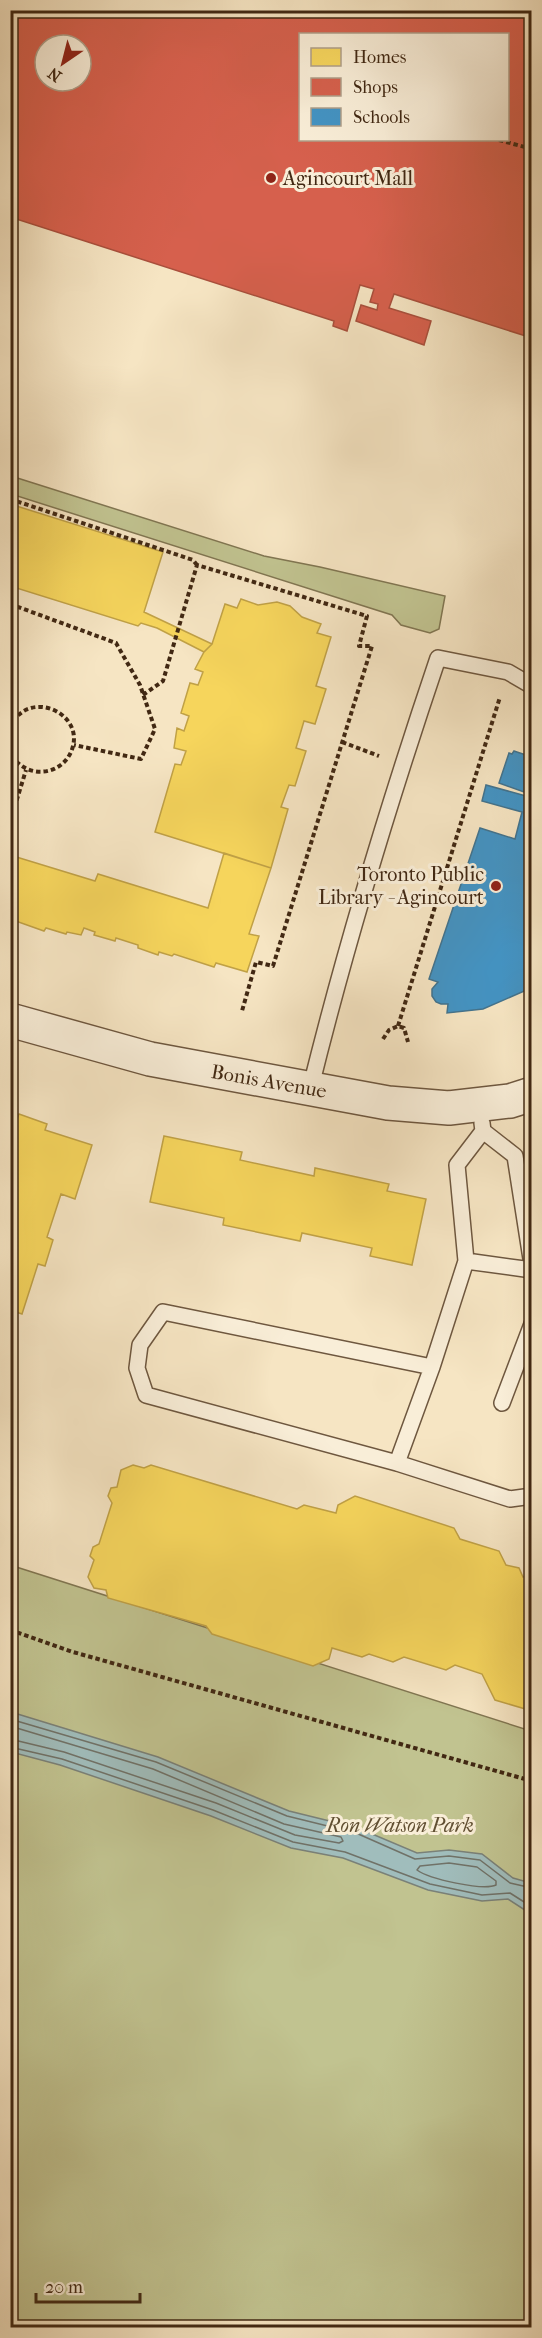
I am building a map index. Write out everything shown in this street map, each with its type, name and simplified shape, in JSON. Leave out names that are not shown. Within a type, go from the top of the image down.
[{"type":"street","name":"Bonis Avenue","points":[[10,1020],[150,1059],[310,1090],[418,1107],[449,1108],[481,1119],[510,1101],[531,1094]]},
{"type":"lane","points":[[310,1090],[402,765],[438,658],[508,672],[531,686]]},
{"type":"lane","points":[[397,1463],[432,1367],[466,1261],[457,1166],[481,1119],[515,1156],[531,1265]]},
{"type":"lane","points":[[466,1261],[531,1270]]},
{"type":"lane","points":[[432,1367],[163,1312],[140,1345],[137,1368],[146,1395],[397,1463],[510,1499],[531,1496]]},
{"type":"lane","points":[[502,1403],[531,1324]]},
{"type":"path","points":[[503,141],[531,150]]},
{"type":"path","points":[[10,499],[193,560],[197,565],[367,616],[359,646],[372,646],[273,966],[256,962],[242,1011]]},
{"type":"path","points":[[143,695],[163,681],[197,565]]},
{"type":"path","points":[[10,604],[116,643],[140,685],[155,729],[141,759],[74,745]]},
{"type":"path","points":[[398,1026],[508,672]]},
{"type":"path","points":[[10,728],[12,717],[33,706],[55,708],[71,724],[74,745],[64,764],[46,773],[26,770],[10,752]]},
{"type":"path","points":[[342,742],[402,765]]},
{"type":"path","points":[[10,822],[26,770]]},
{"type":"path","points":[[383,1039],[389,1030],[398,1026],[405,1028],[408,1041]]},
{"type":"path","points":[[10,1630],[85,1655],[531,1781]]},
{"type":"green space","points":[[11,476],[264,556],[445,596],[439,629],[430,633],[401,625],[392,615],[11,494]]},
{"type":"green space","name":"Ron Watson Park","points":[[10,1565],[531,1731],[531,2327],[11,2327]]},
{"type":"water","points":[[11,1712],[158,1757],[289,1811],[358,1828],[417,1853],[449,1850],[482,1854],[513,1878],[531,1883],[531,1914],[508,1899],[482,1901],[428,1890],[343,1858],[291,1848],[211,1816],[60,1765],[11,1752]]},
{"type":"building: Homes","points":[[10,504],[163,552],[144,612],[212,644],[204,652],[157,628],[141,623],[138,626],[10,586]]},
{"type":"building: Homes","points":[[241,599],[258,605],[277,602],[290,606],[302,617],[321,624],[317,633],[331,637],[316,686],[326,689],[315,724],[304,721],[296,748],[306,751],[295,786],[289,785],[281,807],[288,809],[271,868],[155,832],[175,764],[181,765],[186,751],[174,748],[177,728],[184,731],[189,716],[181,713],[190,683],[198,685],[203,672],[195,669],[204,652],[212,644],[225,604],[237,608]]},
{"type":"building: Homes","points":[[224,853],[271,868],[249,934],[259,936],[247,972],[216,963],[214,967],[174,954],[172,956],[159,952],[158,955],[116,938],[115,941],[94,935],[95,932],[84,928],[81,935],[67,932],[66,934],[46,928],[44,931],[10,919],[10,855],[95,881],[98,874],[208,908]]},
{"type":"building: Homes","points":[[19,1114],[47,1124],[45,1130],[92,1145],[75,1199],[61,1194],[47,1237],[53,1240],[45,1266],[38,1264],[22,1314],[10,1310],[10,1119],[16,1121]]},
{"type":"building: Homes","points":[[164,1136],[242,1152],[240,1160],[314,1176],[315,1168],[389,1184],[387,1191],[426,1199],[412,1265],[370,1256],[372,1248],[302,1233],[300,1241],[223,1225],[224,1218],[150,1202]]},
{"type":"building: Homes","points":[[10,1333],[16,1334],[10,1352]]},
{"type":"building: Homes","points":[[133,1465],[144,1468],[151,1465],[297,1509],[304,1505],[336,1513],[338,1505],[355,1496],[454,1528],[460,1539],[499,1551],[506,1565],[519,1568],[523,1577],[532,1573],[532,1711],[495,1700],[482,1674],[455,1665],[446,1670],[404,1657],[393,1662],[369,1654],[362,1657],[332,1648],[329,1659],[313,1666],[212,1634],[206,1626],[108,1598],[106,1590],[94,1588],[88,1577],[94,1560],[90,1556],[93,1547],[99,1544],[112,1503],[108,1496],[111,1488],[117,1487],[121,1470]]},
{"type":"building: Homes","points":[[532,1546],[532,1562],[525,1550]]},
{"type":"building: Shops","name":"Agincourt Mall","points":[[10,10],[532,10],[532,338],[394,294],[389,308],[431,321],[424,345],[356,321],[361,305],[377,310],[378,304],[370,302],[374,289],[360,285],[347,331],[333,326],[334,321],[10,217]]},
{"type":"building: Schools","name":"Toronto Public Library - Agincourt","points":[[514,751],[532,757],[532,982],[529,989],[483,1009],[447,1013],[448,1004],[436,1002],[432,996],[432,989],[438,982],[429,979],[480,828],[515,839],[522,812],[482,801],[486,785],[526,796],[527,793],[499,783],[509,753],[512,754]]},
{"type":"place","name":"Agincourt Mall","points":[[271,178]]},
{"type":"place","name":"Toronto Public Library - Agincourt","points":[[496,886]]}]
